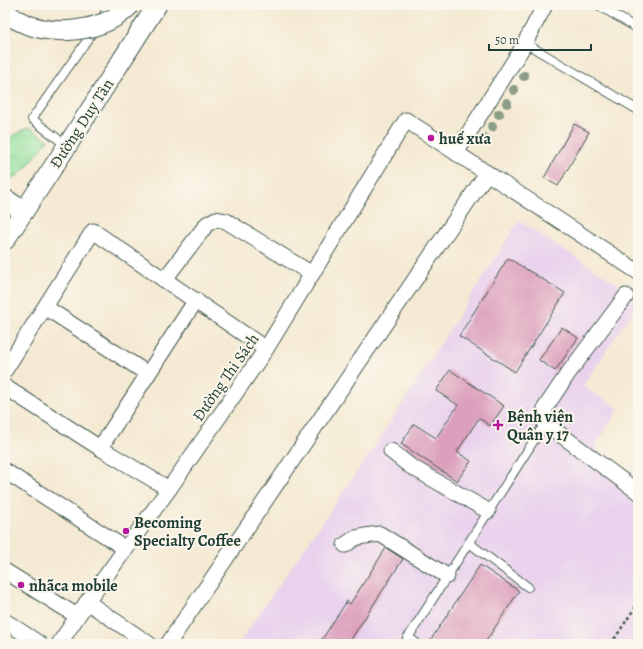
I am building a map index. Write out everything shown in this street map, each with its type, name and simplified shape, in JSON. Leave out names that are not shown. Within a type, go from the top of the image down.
[{"type":"street","points":[[5,11],[17,20],[37,28],[66,31],[104,23],[124,12],[130,5]]},
{"type":"street","name":"Đường Duy Tân","points":[[5,240],[157,5]]},
{"type":"street","points":[[545,5],[525,43],[456,153],[638,272]]},
{"type":"street","name":"Đường Thi Sách","points":[[58,644],[169,489],[266,349],[406,120],[456,153]]},
{"type":"street","points":[[168,644],[487,174]]},
{"type":"street","points":[[5,199],[24,211]]},
{"type":"street","points":[[164,280],[206,224],[216,219],[226,221],[312,274]]},
{"type":"street","points":[[5,370],[93,232],[196,300],[266,349]]},
{"type":"street","points":[[626,296],[567,375],[545,408],[545,423],[638,492]]},
{"type":"street","points":[[100,448],[196,300]]},
{"type":"street","points":[[45,307],[148,374]]},
{"type":"street","points":[[5,387],[100,448],[169,489]]},
{"type":"street","points":[[391,451],[410,466],[488,511]]},
{"type":"street","points":[[5,471],[126,549]]},
{"type":"street","points":[[346,545],[355,538],[380,534],[447,576]]},
{"type":"street","points":[[5,571],[77,616]]},
{"type":"street","points":[[87,602],[149,644]]},
{"type":"street","points":[[5,622],[40,644]]},
{"type":"lane","points":[[67,146],[32,119],[97,26],[108,5]]},
{"type":"lane","points":[[598,5],[638,29]]},
{"type":"lane","points":[[525,43],[638,110]]},
{"type":"lane","points":[[418,644],[406,641],[545,423]]},
{"type":"lane","points":[[468,542],[528,587]]},
{"type":"path","points":[[611,644],[638,603]]},
{"type":"shaded area","name":"Bệnh viện Quân y 17","points":[[519,221],[638,297],[638,303],[583,386],[619,408],[594,448],[638,479],[638,644],[238,644],[378,442]]},
{"type":"green space","points":[[27,128],[48,140],[19,174],[6,182],[5,140]]},
{"type":"building","points":[[574,124],[589,132],[558,186],[544,178]]},
{"type":"building","points":[[508,258],[565,293],[515,372],[459,336]]},
{"type":"building","points":[[562,327],[578,338],[555,371],[539,360]]},
{"type":"building","points":[[450,370],[504,406],[490,426],[479,418],[457,452],[471,461],[457,481],[401,444],[414,424],[436,438],[458,405],[436,391]]},
{"type":"building","points":[[386,548],[403,559],[348,644],[319,644],[347,601],[350,604]]},
{"type":"building","points":[[480,565],[519,591],[484,644],[434,644],[430,641]]},
{"type":"place","name":"huế xưa","points":[[431,138]]},
{"type":"place","name":"Bệnh viện Quân y 17","points":[[498,425]]},
{"type":"place","name":"Becoming Specialty Coffee","points":[[126,531]]},
{"type":"place","name":"nhãca mobile","points":[[21,585]]}]
